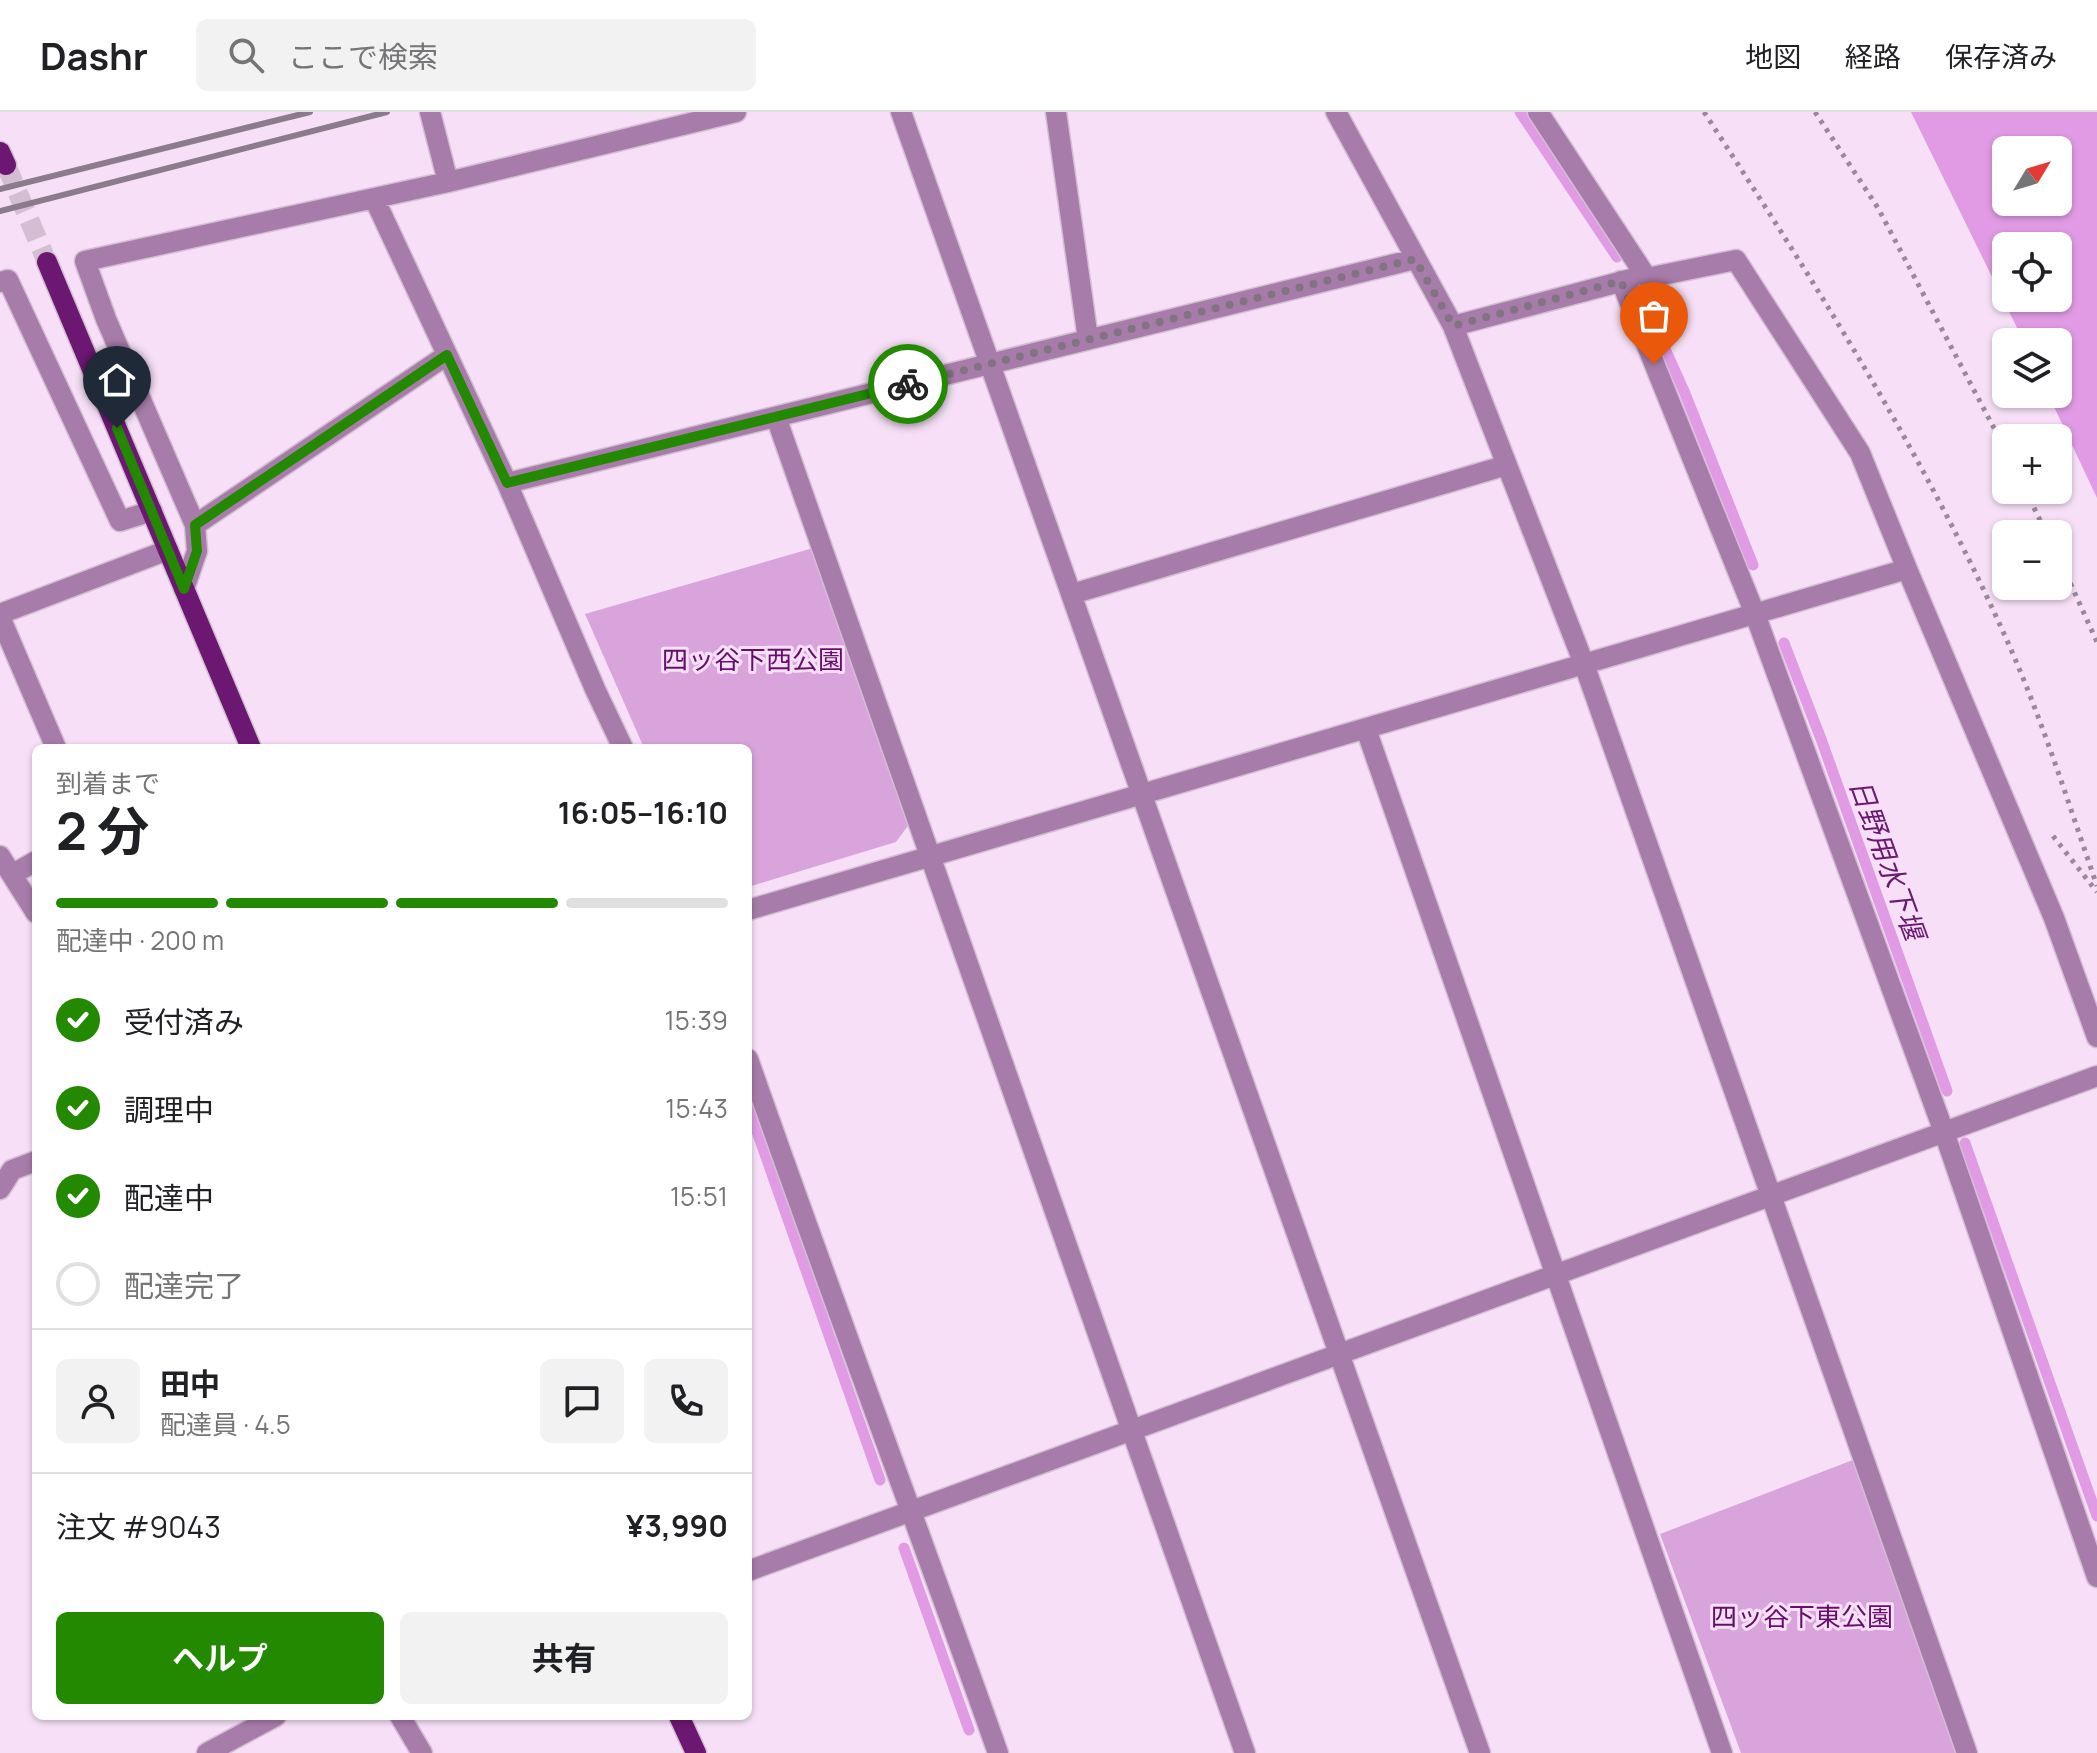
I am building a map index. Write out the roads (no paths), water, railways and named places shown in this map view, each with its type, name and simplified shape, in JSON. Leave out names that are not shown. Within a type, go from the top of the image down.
[{"type":"main road","points":[[47,262],[249,744]]},
{"type":"main road","points":[[681,1720],[696,1753]]},
{"type":"street","points":[[430,112],[448,182]]},
{"type":"street","points":[[184,589],[197,551],[195,525],[106,319],[85,261],[448,182],[736,112]]},
{"type":"street","points":[[901,112],[1480,1753]]},
{"type":"street","points":[[1056,112],[1088,339]]},
{"type":"street","points":[[1336,112],[1453,326],[1584,664],[1967,1753]]},
{"type":"street","points":[[1538,112],[1647,278]]},
{"type":"street","points":[[374,198],[507,483],[621,744]]},
{"type":"street","points":[[507,483],[1415,259]]},
{"type":"street","points":[[1453,326],[1621,281],[1736,260],[1860,453],[2054,918],[2097,1037]]},
{"type":"street","points":[[0,282],[8,280],[120,521],[152,511]]},
{"type":"street","points":[[1621,281],[1755,614],[1944,1132],[2097,1577]]},
{"type":"street","points":[[195,525],[447,355]]},
{"type":"street","points":[[776,417],[1245,1753]]},
{"type":"street","points":[[1072,594],[1507,465]]},
{"type":"street","points":[[54,744],[0,615],[168,550]]},
{"type":"street","points":[[752,909],[1907,569]]},
{"type":"street","points":[[1366,729],[1722,1753]]},
{"type":"street","points":[[0,856],[32,906]]},
{"type":"street","points":[[13,874],[32,863]]},
{"type":"street","points":[[752,1070],[822,1271],[912,1510],[991,1751]]},
{"type":"street","points":[[752,1570],[2097,1076]]},
{"type":"street","points":[[0,1189],[12,1170],[32,1162]]},
{"type":"street","points":[[207,1753],[269,1720]]},
{"type":"street","points":[[402,1720],[422,1753]]},
{"type":"waterway","name":"日野用水下堰","points":[[1520,112],[1617,257]]},
{"type":"waterway","name":"日野用水下堰","points":[[1646,307],[1684,391],[1753,565]]},
{"type":"waterway","name":"日野用水下堰","points":[[1784,643],[1947,1091]]},
{"type":"waterway","points":[[752,1117],[880,1480]]},
{"type":"waterway","name":"日野用水下堰","points":[[1965,1143],[2097,1516]]},
{"type":"waterway","points":[[904,1548],[969,1730]]},
{"type":"tunnel","points":[[6,165],[47,262]]},
{"type":"railway","points":[[0,189],[310,112]]},
{"type":"railway","points":[[0,211],[387,112]]},
{"type":"park label","name":"四ッ谷下西公園","points":[[753,659]]},
{"type":"park label","name":"四ッ谷下東公園","points":[[1802,1616]]}]
